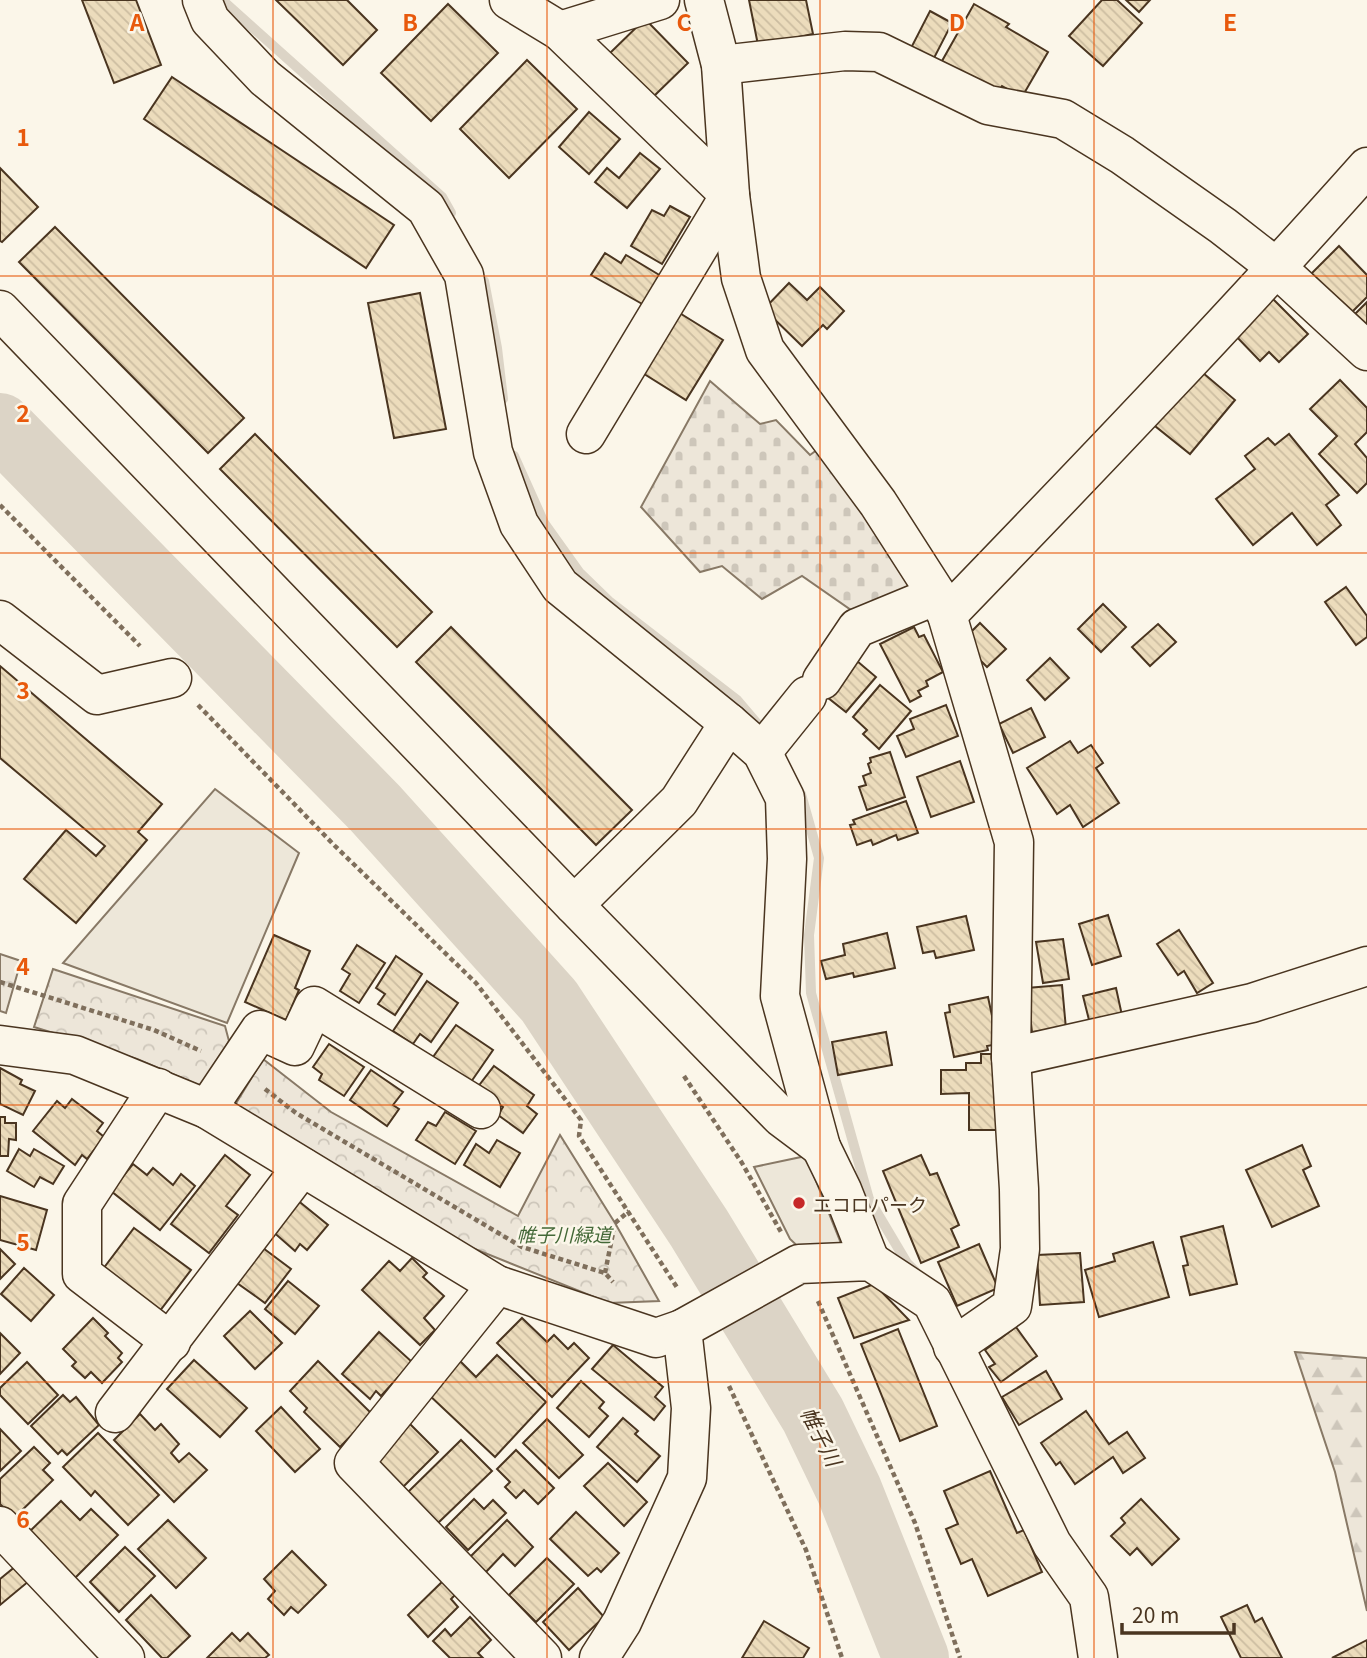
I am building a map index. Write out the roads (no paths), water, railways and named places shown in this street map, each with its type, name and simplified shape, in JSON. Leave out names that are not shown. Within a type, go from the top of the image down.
[{"type":"street","points":[[202,0],[210,20],[265,78],[426,208],[464,275],[493,452],[519,524],[560,586],[762,752],[785,798],[787,859],[780,996],[821,1147],[842,1190],[870,1261]]},
{"type":"street","points":[[509,0],[560,31],[730,195]]},
{"type":"street","points":[[560,31],[660,0]]},
{"type":"street","points":[[704,0],[721,65],[730,195],[741,278],[765,350],[878,503],[942,605],[1014,842],[1011,1057],[1020,1249],[1012,1306],[953,1346]]},
{"type":"street","points":[[721,65],[845,51],[879,52],[988,105],[1063,119],[1122,155],[1223,226],[1278,268],[1367,351]]},
{"type":"street","points":[[762,752],[814,688],[857,628],[942,605],[1101,456],[1278,268],[1367,167]]},
{"type":"street","points":[[586,435],[730,195]]},
{"type":"street","points":[[0,310],[781,1117],[821,1147]]},
{"type":"street","points":[[0,620],[97,695],[172,678]]},
{"type":"street","points":[[575,905],[679,801],[729,723]]},
{"type":"street","points":[[1011,1057],[1252,1003],[1367,967]]},
{"type":"street","points":[[206,1109],[260,1030],[295,1046],[314,1006],[481,1109]]},
{"type":"street","points":[[0,1045],[75,1055],[206,1109],[497,1285],[656,1338],[689,1325],[799,1264],[870,1261],[932,1301],[1052,1544],[1089,1597],[1098,1658]]},
{"type":"street","points":[[158,1088],[82,1204],[82,1274],[171,1342]]},
{"type":"street","points":[[115,1413],[302,1167]]},
{"type":"street","points":[[497,1285],[354,1463],[542,1658]]},
{"type":"street","points":[[599,1658],[622,1622],[687,1478],[691,1408],[689,1325]]},
{"type":"street","points":[[0,1526],[125,1658]]},
{"type":"waterway","points":[[222,0],[442,197],[451,213]]},
{"type":"waterway","points":[[484,281],[497,348],[503,399]]},
{"type":"waterway","name":"帷子川","points":[[0,426],[375,808],[549,1001],[699,1228],[813,1415],[849,1490],[916,1658]]},
{"type":"waterway","points":[[514,456],[544,523],[579,572],[610,602],[737,700],[760,727]]},
{"type":"waterway","points":[[801,794],[819,858],[809,935],[811,993],[869,1199],[907,1263],[915,1271]]},
{"type":"place","name":"エコロパーク","points":[[799,1203]]},
{"type":"park label","name":"帷子川緑道","points":[[564,1233]]}]
